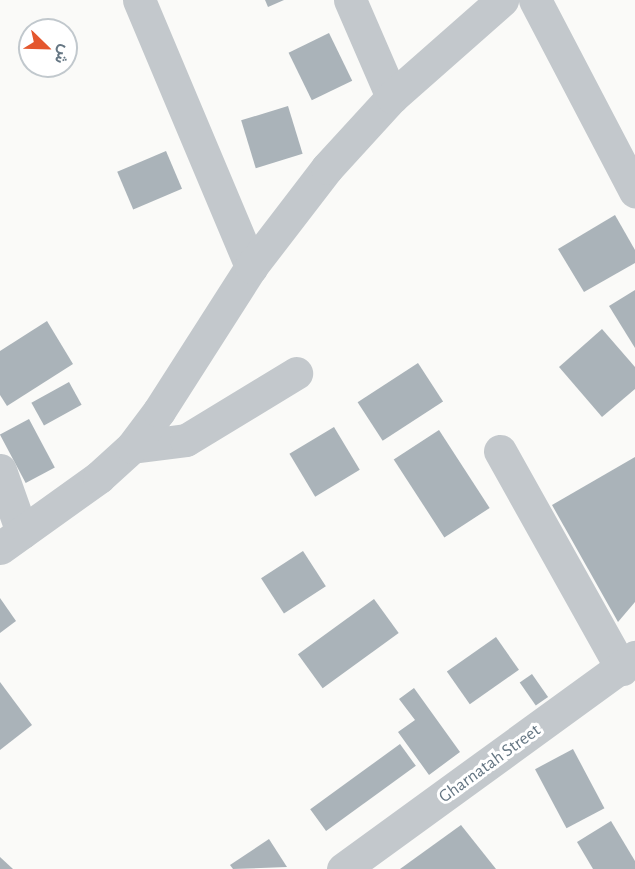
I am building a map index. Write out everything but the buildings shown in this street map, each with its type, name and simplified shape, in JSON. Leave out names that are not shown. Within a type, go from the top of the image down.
[{"type":"street","points":[[139,0],[251,267]]},
{"type":"street","points":[[350,0],[392,97]]},
{"type":"street","points":[[0,470],[11,540],[99,477],[132,447],[159,411],[251,267],[327,168],[392,97],[502,0]]},
{"type":"street","points":[[535,0],[635,191]]},
{"type":"street","points":[[132,447],[186,440],[296,373]]},
{"type":"street","points":[[500,451],[629,663]]},
{"type":"street","name":"Gharnatah Street","points":[[343,869],[629,663]]}]
